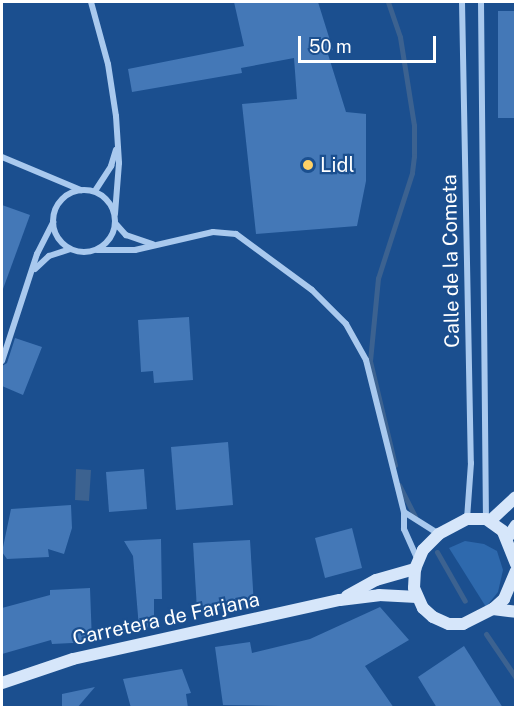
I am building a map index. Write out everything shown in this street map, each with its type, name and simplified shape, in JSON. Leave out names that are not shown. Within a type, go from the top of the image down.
[{"type":"main road","points":[[488,520],[516,497]]},
{"type":"main road","points":[[516,564],[508,537],[488,520],[467,519],[439,534],[416,565],[417,597],[433,617],[449,624],[464,624],[493,609],[513,585],[516,571]]},
{"type":"main road","points":[[508,537],[516,525]]},
{"type":"main road","name":"Carretera de Farjana","points":[[340,600],[376,580],[416,565]]},
{"type":"main road","name":"Carretera de Farjana","points":[[2,683],[73,659],[340,600],[378,595],[417,597]]},
{"type":"main road","points":[[493,609],[516,612]]},
{"type":"street","points":[[91,2],[108,64],[118,137],[116,224],[113,235],[97,250]]},
{"type":"street","name":"Calle de la Cometa","points":[[462,2],[471,463],[467,519]]},
{"type":"street","name":"Calle de la Cometa","points":[[481,2],[488,520]]},
{"type":"street","points":[[95,191],[111,166],[118,137]]},
{"type":"street","points":[[2,157],[81,190],[95,191],[108,200],[115,214]]},
{"type":"street","points":[[2,361],[40,245],[53,222],[61,200],[81,190]]},
{"type":"street","points":[[53,222],[55,233],[70,249],[83,253],[97,250],[116,252],[213,232],[236,234],[312,290],[346,324],[366,360],[404,512],[406,537],[416,565]]},
{"type":"street","points":[[116,224],[132,238],[153,244]]},
{"type":"street","points":[[33,272],[49,256],[70,249]]},
{"type":"street","points":[[404,512],[439,534]]},
{"type":"shaded area","points":[[76,469],[91,470],[89,501],[75,500]]},
{"type":"shaded area","points":[[465,541],[484,544],[497,551],[503,570],[498,592],[486,607],[449,548]]},
{"type":"building","name":"Lidl","points":[[234,2],[318,2],[333,50],[327,51],[346,112],[366,114],[366,181],[357,226],[256,234],[242,104],[297,99],[294,58],[241,68],[242,73],[132,92],[128,69],[244,46]]},
{"type":"building","points":[[498,11],[516,11],[516,118],[498,118]]},
{"type":"building","points":[[2,205],[30,215],[3,289],[2,289]]},
{"type":"building","points":[[189,317],[193,380],[154,383],[153,371],[141,372],[138,320]]},
{"type":"building","points":[[15,338],[42,347],[23,395],[2,386],[2,366],[7,363]]},
{"type":"building","points":[[228,442],[233,505],[176,510],[171,447]]},
{"type":"building","points":[[144,469],[147,509],[109,512],[106,472]]},
{"type":"building","points":[[71,505],[72,528],[64,554],[48,549],[49,557],[7,559],[2,552],[11,509]]},
{"type":"building","points":[[352,528],[362,568],[325,578],[315,538]]},
{"type":"building","points":[[161,539],[162,599],[154,599],[154,627],[139,628],[133,556],[124,541]]},
{"type":"building","points":[[250,540],[254,606],[197,610],[193,543]]},
{"type":"building","points":[[90,588],[92,642],[52,644],[51,640],[2,654],[2,608],[50,595],[50,590]]},
{"type":"building","points":[[380,607],[409,640],[365,666],[394,708],[223,705],[215,647],[250,642],[252,653],[310,639]]},
{"type":"building","points":[[464,646],[503,708],[437,708],[418,677]]},
{"type":"building","points":[[182,669],[191,693],[186,694],[188,708],[131,708],[123,679]]},
{"type":"building","points":[[95,687],[77,708],[62,708],[62,694]]},
{"type":"waterway","points":[[388,2],[400,37],[414,125],[412,173],[378,278],[370,361],[395,465]]},
{"type":"waterway","points":[[399,485],[415,516]]},
{"type":"waterway","points":[[437,552],[465,601]]},
{"type":"waterway","points":[[486,634],[516,678]]},
{"type":"place","name":"Lidl","points":[[308,165]]}]
